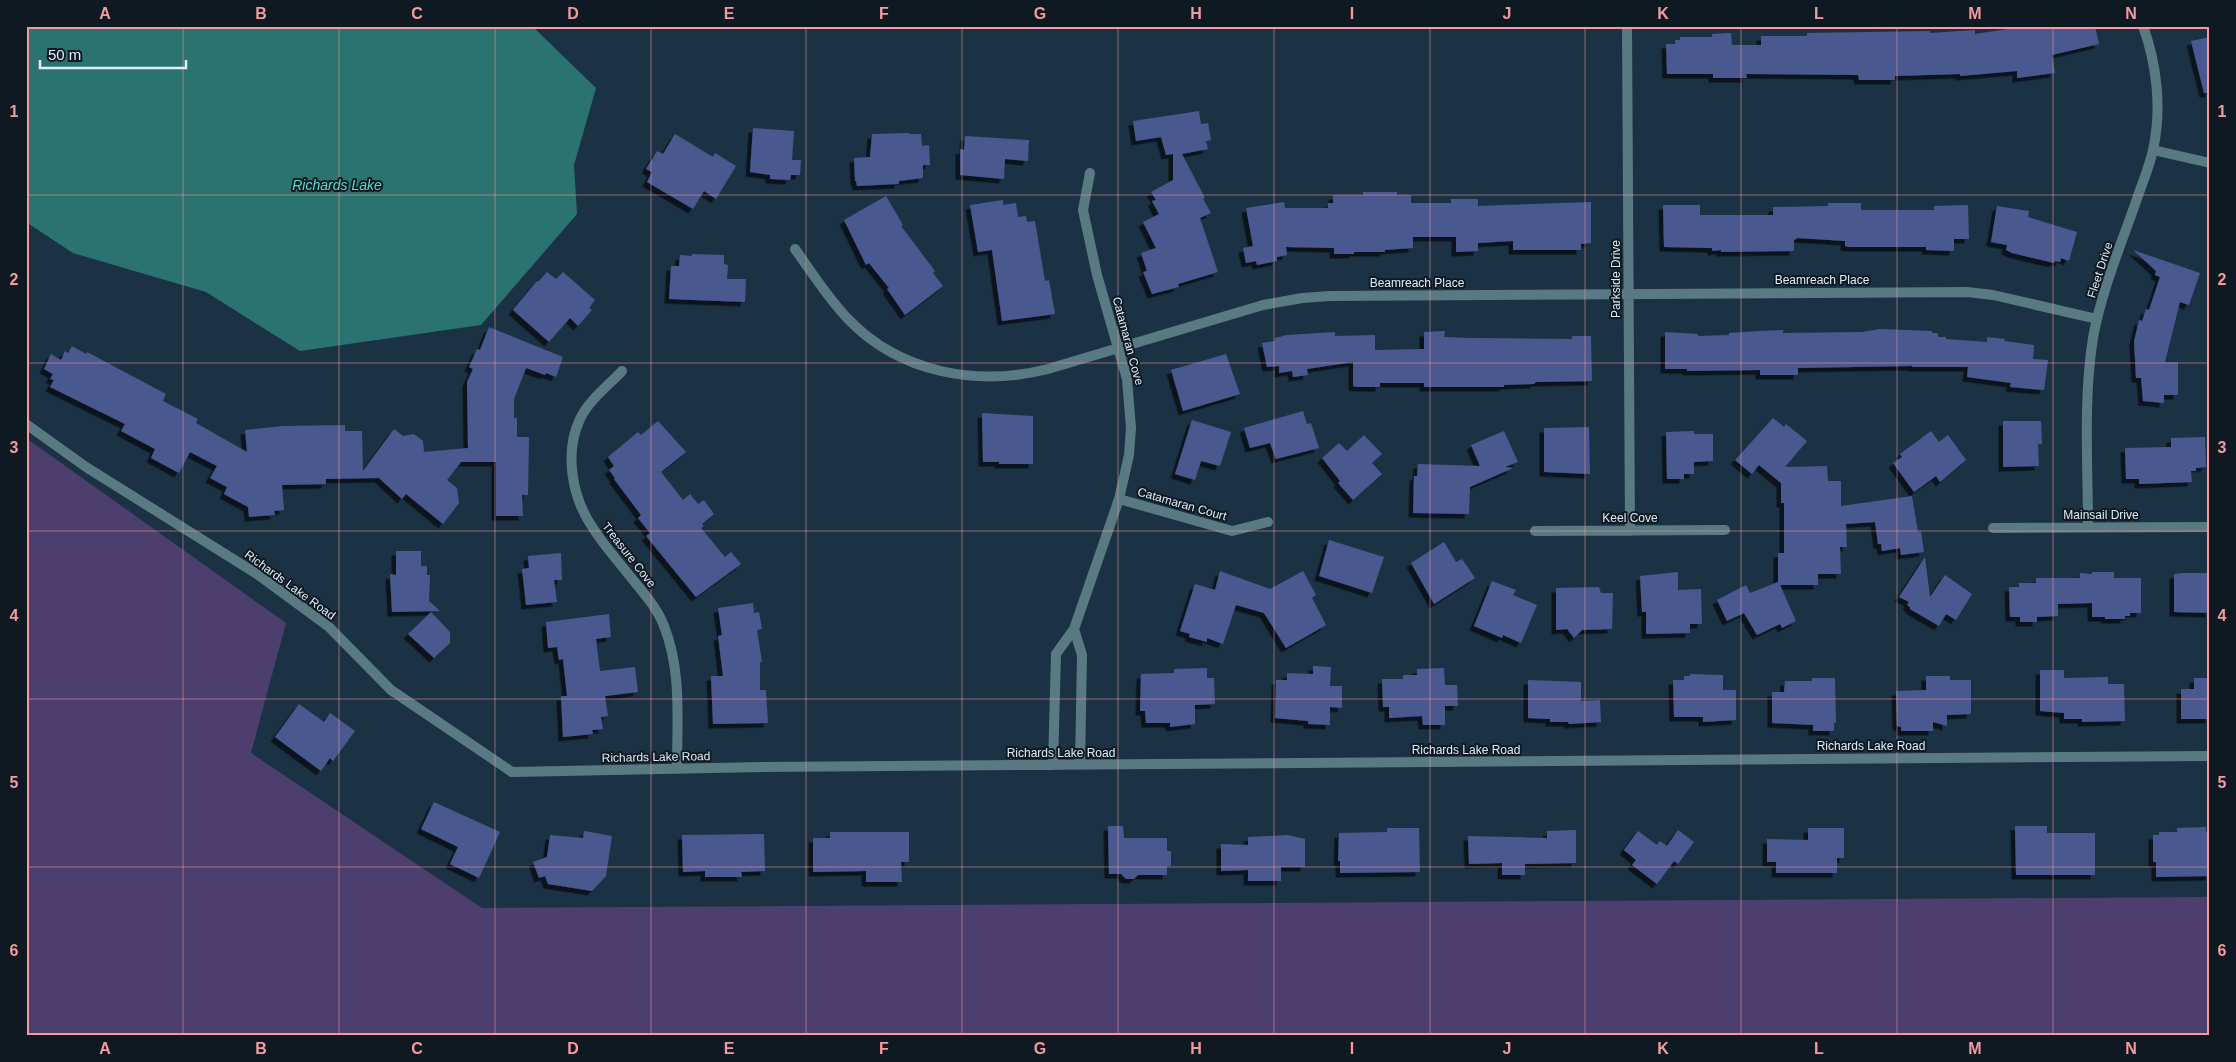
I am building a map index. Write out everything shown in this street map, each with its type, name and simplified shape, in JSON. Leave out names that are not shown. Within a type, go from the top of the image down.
[{"type":"street","name":"Parkside Drive","points":[[1626,26],[1630,531]]},
{"type":"street","name":"Fleet Drive","points":[[2088,528],[2088,381],[2098,320],[2153,150],[2158,121],[2158,88],[2152,54],[2143,26]]},
{"type":"street","points":[[2153,150],[2210,163]]},
{"type":"street","name":"Catamaran Cove","points":[[1053,765],[1056,654],[1074,629],[1119,499],[1129,455],[1131,428],[1127,379],[1097,275],[1083,210],[1090,173]]},
{"type":"street","name":"Beamreach Place","points":[[795,249],[833,302],[849,320],[881,345],[901,357],[930,368],[964,376],[996,378],[1027,374],[1263,305],[1302,298],[1967,292],[1993,295],[2098,320]]},
{"type":"street","name":"Treasure Cove","points":[[622,371],[590,404],[580,419],[574,437],[572,456],[573,480],[580,504],[592,527],[653,606],[664,624],[670,640],[676,674],[677,769]]},
{"type":"street","name":"Richards Lake Road","points":[[26,424],[86,466],[256,574],[329,627],[391,690],[512,772],[1053,765],[2210,756]]},
{"type":"street","name":"Catamaran Court","points":[[1119,499],[1232,531],[1268,522]]},
{"type":"street","name":"Mainsail Drive","points":[[1993,528],[2210,527]]},
{"type":"street","name":"Keel Cove","points":[[1535,531],[1725,530]]},
{"type":"street","points":[[1074,629],[1082,655],[1080,765]]},
{"type":"shaded area","points":[[26,438],[286,623],[251,753],[482,908],[2210,897],[2210,1036],[26,1036]]},
{"type":"water","name":"Richards Lake","points":[[26,26],[532,26],[596,88],[574,165],[577,214],[481,325],[300,351],[206,292],[73,253],[26,222]]},
{"type":"building","points":[[2028,26],[2095,26],[2099,44],[2052,55],[2055,73],[2017,78],[2017,71],[1960,76],[1960,74],[1895,76],[1895,80],[1859,80],[1858,75],[1746,74],[1747,78],[1713,78],[1713,74],[1667,74],[1666,44],[1675,44],[1675,40],[1680,40],[1680,37],[1712,37],[1712,34],[1731,33],[1732,45],[1761,45],[1761,36],[1807,36],[1807,33],[1930,31],[1930,33],[1975,30],[1975,34]]},
{"type":"building","points":[[2210,37],[2210,93],[2204,93],[2191,41]]},
{"type":"building","points":[[1199,111],[1201,124],[1208,123],[1211,140],[1206,141],[1208,149],[1182,154],[1211,213],[1200,218],[1218,272],[1178,284],[1179,287],[1152,294],[1143,272],[1147,271],[1141,253],[1156,248],[1143,222],[1159,214],[1152,201],[1156,200],[1151,192],[1173,180],[1173,154],[1166,155],[1161,137],[1136,141],[1133,121]]},
{"type":"building","points":[[753,128],[794,131],[792,160],[801,160],[800,175],[791,175],[790,180],[770,179],[770,175],[750,172]]},
{"type":"building","points":[[675,134],[713,157],[715,153],[736,166],[716,199],[704,191],[693,209],[647,182],[652,172],[646,169],[657,151],[663,154]]},
{"type":"building","points":[[872,134],[921,134],[922,146],[929,145],[930,165],[923,165],[923,178],[899,181],[899,184],[857,186],[854,158],[870,157]]},
{"type":"building","points":[[965,136],[1029,140],[1028,161],[1005,159],[1004,179],[960,175],[960,149],[964,150]]},
{"type":"building","points":[[1363,192],[1397,192],[1397,195],[1411,195],[1411,203],[1451,203],[1451,199],[1476,199],[1478,200],[1478,206],[1591,202],[1591,243],[1581,244],[1581,250],[1513,250],[1513,241],[1478,243],[1478,251],[1456,252],[1456,237],[1413,237],[1413,248],[1385,250],[1385,252],[1334,254],[1334,248],[1286,247],[1287,255],[1277,257],[1277,261],[1257,265],[1256,261],[1246,263],[1243,248],[1253,246],[1246,208],[1284,202],[1285,208],[1328,208],[1328,203],[1333,203],[1333,195],[1363,195]]},
{"type":"building","points":[[886,196],[903,225],[901,226],[935,271],[933,273],[943,286],[905,315],[887,289],[889,288],[869,263],[866,265],[844,220]]},
{"type":"building","points":[[1003,200],[1003,205],[1016,203],[1018,217],[1026,216],[1027,222],[1035,221],[1045,281],[1049,280],[1055,314],[1002,321],[992,250],[978,252],[970,205]]},
{"type":"building","points":[[1828,203],[1861,203],[1861,210],[1934,210],[1934,206],[1968,205],[1969,239],[1954,239],[1954,251],[1926,250],[1926,247],[1849,247],[1845,246],[1845,241],[1798,238],[1794,240],[1794,251],[1721,252],[1721,250],[1712,251],[1712,248],[1664,247],[1663,205],[1700,205],[1700,215],[1773,215],[1773,207],[1828,206]]},
{"type":"building","points":[[1997,206],[2029,211],[2028,217],[2077,232],[2069,261],[2061,258],[2060,262],[2055,261],[2054,263],[2012,253],[2006,250],[2007,245],[1991,242]]},
{"type":"building","points":[[2133,250],[2200,273],[2189,305],[2180,302],[2165,362],[2178,362],[2178,395],[2164,395],[2164,403],[2143,401],[2141,378],[2136,378],[2134,341],[2139,320],[2142,321],[2146,309],[2149,310],[2160,277],[2155,275],[2156,271]]},
{"type":"building","points":[[692,254],[724,255],[724,264],[728,265],[727,279],[746,279],[745,302],[669,299],[671,266],[679,266],[680,255],[692,256]]},
{"type":"building","points":[[547,272],[556,279],[563,272],[595,300],[589,308],[592,310],[578,326],[570,318],[549,342],[513,310]]},
{"type":"building","points":[[489,327],[563,357],[556,377],[526,368],[514,399],[517,437],[529,437],[528,495],[522,495],[523,516],[496,516],[496,462],[461,462],[447,480],[457,488],[459,503],[443,524],[406,494],[402,499],[379,478],[326,479],[326,484],[282,485],[284,510],[274,511],[275,515],[249,517],[248,507],[224,494],[227,487],[210,478],[217,466],[190,452],[179,473],[151,458],[155,449],[121,431],[125,424],[50,387],[54,380],[50,379],[53,374],[44,369],[51,354],[61,360],[65,351],[68,353],[72,346],[86,354],[87,352],[166,394],[163,401],[198,419],[196,423],[247,452],[245,430],[283,426],[345,425],[345,431],[362,431],[363,471],[394,429],[403,436],[414,434],[423,441],[424,452],[468,448],[467,382],[473,369],[469,367],[477,349],[480,350]]},
{"type":"building","points":[[1880,329],[1932,331],[1932,333],[1938,333],[1938,337],[1946,337],[1946,339],[1987,342],[1987,337],[2034,345],[2033,359],[2048,360],[2044,390],[2010,387],[2011,383],[1967,377],[1968,367],[1798,368],[1798,375],[1760,375],[1760,370],[1687,371],[1687,369],[1665,369],[1665,332],[1698,334],[1698,336],[1783,330],[1783,333],[1862,332]]},
{"type":"building","points":[[1445,331],[1444,337],[1471,338],[1572,339],[1572,336],[1591,336],[1592,381],[1536,382],[1534,384],[1504,385],[1504,387],[1424,387],[1424,383],[1380,383],[1380,387],[1357,387],[1353,386],[1353,362],[1307,369],[1308,375],[1293,377],[1292,371],[1279,373],[1279,366],[1267,367],[1262,343],[1275,341],[1275,338],[1287,335],[1335,332],[1335,336],[1375,335],[1375,350],[1424,349],[1424,332]]},
{"type":"building","points":[[1226,354],[1240,394],[1183,411],[1171,370]]},
{"type":"building","points":[[1303,411],[1307,424],[1311,423],[1319,448],[1276,459],[1270,443],[1250,448],[1244,428]]},
{"type":"building","points":[[982,413],[1033,416],[1033,464],[983,462]]},
{"type":"building","points":[[1773,418],[1784,427],[1786,424],[1807,441],[1785,467],[1827,466],[1828,481],[1841,481],[1841,506],[1912,496],[1918,532],[1921,531],[1924,552],[1901,555],[1900,548],[1882,551],[1881,544],[1878,544],[1875,522],[1846,524],[1847,547],[1840,547],[1841,574],[1818,574],[1818,585],[1780,585],[1796,621],[1782,628],[1780,624],[1757,635],[1744,613],[1727,621],[1717,600],[1746,585],[1750,593],[1778,582],[1778,553],[1784,553],[1784,503],[1781,503],[1781,483],[1759,465],[1752,474],[1735,460]]},
{"type":"building","points":[[1192,420],[1231,432],[1220,466],[1201,461],[1195,480],[1175,474]]},
{"type":"building","points":[[658,421],[686,452],[661,472],[683,500],[690,494],[698,504],[704,500],[714,514],[702,524],[704,526],[701,528],[725,557],[731,552],[741,564],[696,597],[646,536],[650,533],[638,518],[641,515],[609,470],[614,466],[608,457],[638,432],[641,435]]},
{"type":"building","points":[[2003,421],[2041,421],[2042,444],[2038,444],[2039,466],[2003,467]]},
{"type":"building","points":[[1589,427],[1590,474],[1544,472],[1544,428]]},
{"type":"building","points":[[1504,431],[1518,462],[1505,467],[1513,468],[1470,487],[1469,514],[1413,513],[1414,476],[1417,476],[1418,464],[1480,466],[1471,445]]},
{"type":"building","points":[[1694,431],[1694,434],[1713,434],[1713,461],[1694,462],[1694,474],[1684,474],[1684,479],[1667,479],[1666,432]]},
{"type":"building","points":[[1931,431],[1939,442],[1948,435],[1966,460],[1940,482],[1936,476],[1914,492],[1893,463],[1902,457],[1900,454]]},
{"type":"building","points":[[1364,435],[1382,454],[1372,463],[1382,474],[1353,500],[1338,483],[1340,481],[1322,458],[1339,443],[1347,451]]},
{"type":"building","points":[[2205,437],[2206,467],[2196,468],[2196,471],[2191,471],[2192,482],[2139,484],[2139,479],[2126,479],[2125,448],[2171,447],[2171,438]]},
{"type":"building","points":[[1329,540],[1384,557],[1372,593],[1319,576]]},
{"type":"building","points":[[1444,542],[1456,562],[1462,559],[1475,578],[1434,604],[1411,563]]},
{"type":"building","points":[[396,551],[421,551],[421,566],[427,566],[427,575],[430,575],[429,601],[440,611],[392,612],[390,574],[396,575]]},
{"type":"building","points":[[561,553],[562,580],[554,580],[557,602],[526,605],[522,569],[529,568],[528,556]]},
{"type":"building","points":[[1925,557],[1930,597],[1945,575],[1972,594],[1956,620],[1946,614],[1939,626],[1910,609],[1907,605],[1909,602],[1899,597]]},
{"type":"building","points":[[1220,571],[1270,589],[1303,571],[1316,595],[1312,598],[1326,625],[1286,648],[1264,613],[1236,605],[1223,644],[1207,638],[1207,642],[1189,637],[1190,634],[1180,631],[1195,584],[1215,590]]},
{"type":"building","points":[[1678,572],[1678,590],[1701,589],[1702,624],[1690,624],[1690,633],[1646,634],[1646,612],[1642,612],[1640,576]]},
{"type":"building","points":[[2092,572],[2114,572],[2114,578],[2141,578],[2141,613],[2130,613],[2130,616],[2125,616],[2125,619],[2105,619],[2105,617],[2092,617],[2092,603],[2058,604],[2058,616],[2037,617],[2037,622],[2020,622],[2020,617],[2010,617],[2009,587],[2019,587],[2019,583],[2036,583],[2036,578],[2080,578],[2080,573],[2092,574]]},
{"type":"building","points":[[2210,573],[2210,613],[2174,612],[2174,574]]},
{"type":"building","points":[[1492,581],[1516,590],[1513,595],[1537,605],[1521,643],[1503,635],[1502,638],[1474,626]]},
{"type":"building","points":[[1599,587],[1601,593],[1613,593],[1612,629],[1582,630],[1574,638],[1567,629],[1556,630],[1556,588]]},
{"type":"building","points":[[753,603],[754,613],[759,612],[762,629],[757,630],[762,662],[760,662],[760,690],[766,690],[768,723],[713,724],[711,676],[723,676],[718,636],[722,635],[718,608]]},
{"type":"building","points":[[431,612],[450,632],[450,643],[434,658],[408,634]]},
{"type":"building","points":[[609,614],[611,637],[596,639],[600,671],[635,667],[638,692],[605,696],[608,716],[601,717],[603,729],[592,730],[593,734],[563,737],[561,696],[567,696],[563,659],[559,660],[557,647],[548,648],[546,622]]},
{"type":"building","points":[[1313,666],[1331,667],[1330,686],[1342,686],[1342,708],[1330,707],[1330,725],[1308,724],[1308,721],[1275,718],[1276,680],[1287,680],[1287,673],[1313,674]]},
{"type":"building","points":[[1207,668],[1207,678],[1214,678],[1215,704],[1195,705],[1195,724],[1170,727],[1170,723],[1146,723],[1145,711],[1140,711],[1141,674],[1174,673],[1174,669]]},
{"type":"building","points":[[1444,668],[1445,685],[1457,685],[1458,706],[1445,706],[1445,725],[1423,725],[1422,716],[1389,718],[1389,707],[1383,707],[1382,679],[1403,679],[1403,675],[1417,675],[1417,669]]},
{"type":"building","points":[[2040,670],[2064,670],[2064,678],[2108,677],[2108,684],[2124,684],[2125,721],[2082,722],[2082,719],[2064,719],[2064,713],[2040,711]]},
{"type":"building","points":[[1690,674],[1723,675],[1723,690],[1736,690],[1736,720],[1703,722],[1703,717],[1674,717],[1673,680],[1684,680],[1684,676],[1690,676]]},
{"type":"building","points":[[1926,676],[1950,676],[1950,680],[1971,680],[1971,714],[1947,715],[1947,726],[1933,722],[1933,731],[1901,731],[1901,727],[1897,726],[1896,691],[1926,690]]},
{"type":"building","points":[[1812,678],[1835,678],[1836,723],[1834,723],[1834,731],[1813,731],[1813,725],[1772,723],[1772,692],[1784,692],[1785,681],[1812,681]]},
{"type":"building","points":[[2194,678],[2210,678],[2210,719],[2181,719],[2181,689],[2194,689]]},
{"type":"building","points":[[1528,680],[1581,682],[1581,701],[1600,700],[1601,722],[1569,724],[1568,722],[1550,722],[1550,719],[1528,718]]},
{"type":"building","points":[[299,704],[324,722],[330,713],[355,731],[333,761],[330,758],[321,771],[275,737]]},
{"type":"building","points":[[434,802],[500,832],[479,878],[450,864],[458,847],[421,829]]},
{"type":"building","points":[[1108,826],[1123,826],[1124,838],[1167,838],[1167,851],[1171,851],[1171,866],[1167,866],[1167,875],[1138,875],[1134,879],[1126,879],[1121,874],[1109,874]]},
{"type":"building","points":[[2015,826],[2047,826],[2047,833],[2095,833],[2095,875],[2016,875]]},
{"type":"building","points":[[2206,827],[2206,832],[2210,832],[2210,876],[2156,877],[2156,862],[2153,862],[2153,835],[2159,835],[2159,832],[2177,832],[2177,828]]},
{"type":"building","points":[[1387,828],[1419,828],[1420,872],[1340,873],[1340,861],[1338,861],[1339,833],[1387,832]]},
{"type":"building","points":[[1808,828],[1844,828],[1844,858],[1837,858],[1837,873],[1776,873],[1776,862],[1767,862],[1767,839],[1808,840]]},
{"type":"building","points":[[1576,830],[1576,863],[1525,864],[1525,875],[1502,875],[1502,863],[1469,864],[1468,836],[1547,838],[1547,831]]},
{"type":"building","points":[[1678,830],[1694,842],[1678,864],[1674,861],[1657,884],[1632,865],[1636,860],[1624,850],[1638,831],[1657,845],[1660,841],[1667,846]]},
{"type":"building","points":[[584,831],[612,836],[606,876],[592,891],[548,884],[545,876],[539,878],[533,862],[547,857],[550,835],[583,838]]},
{"type":"building","points":[[830,832],[909,832],[909,862],[901,862],[902,882],[866,882],[866,871],[813,872],[813,838],[830,838]]},
{"type":"building","points":[[764,834],[765,871],[741,872],[742,877],[705,877],[705,871],[683,872],[682,835]]},
{"type":"building","points":[[1288,835],[1305,839],[1305,867],[1281,867],[1281,881],[1248,881],[1248,870],[1221,871],[1221,844],[1248,845],[1248,837]]}]
